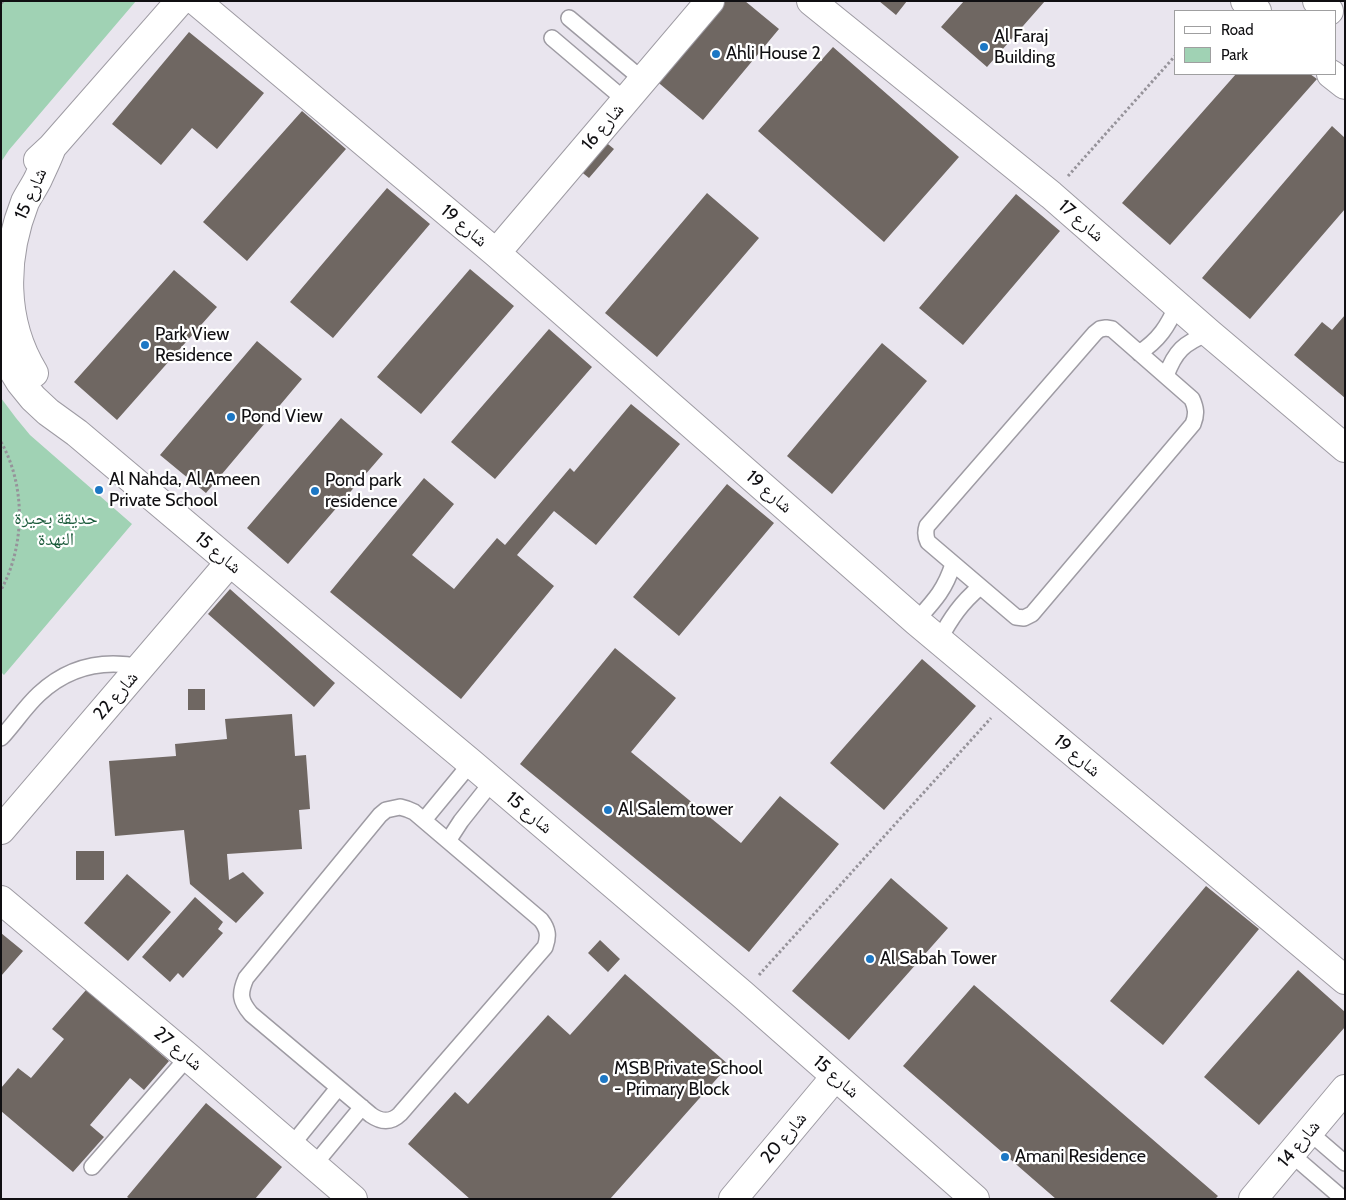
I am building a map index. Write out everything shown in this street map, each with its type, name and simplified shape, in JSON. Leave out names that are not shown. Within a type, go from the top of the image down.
[{"type":"street","name":"شارع 15","points":[[1,215],[20,181],[180,1]]},
{"type":"street","name":"شارع 19","points":[[196,1],[496,253],[916,621],[1345,980]]},
{"type":"street","name":"شارع 16","points":[[496,253],[710,1]]},
{"type":"street","name":"شارع 17","points":[[811,1],[1051,195],[1209,333],[1345,448]]},
{"type":"street","points":[[1245,1],[1256,10]]},
{"type":"street","points":[[1332,75],[1345,85]]},
{"type":"street","name":"شارع 15","points":[[52,147],[26,200],[14,235],[10,258],[10,306],[14,326],[29,365],[39,382],[63,411],[77,433]]},
{"type":"street","name":"شارع 15","points":[[1,348],[20,382],[48,412],[77,433],[471,763],[742,994],[975,1199]]},
{"type":"street","name":"شارع 22","points":[[1,830],[230,562]]},
{"type":"street","name":"شارع 27","points":[[1,900],[353,1199]]},
{"type":"street","name":"شارع 20","points":[[733,1199],[835,1077]]},
{"type":"street","name":"شارع 14","points":[[1253,1199],[1345,1089]]},
{"type":"lane","points":[[569,18],[643,80]]},
{"type":"lane","points":[[552,38],[625,100]]},
{"type":"lane","points":[[1139,353],[1151,346],[1162,334],[1171,320],[1177,305]]},
{"type":"lane","points":[[1100,329],[1112,329],[1166,376],[1192,399],[1196,406],[1193,424],[1032,614],[1024,618],[1016,617],[928,542],[926,537],[927,526],[1094,333],[1100,329]]},
{"type":"lane","points":[[1166,376],[1171,361],[1181,348],[1194,339],[1209,333]]},
{"type":"lane","points":[[916,621],[942,592],[953,564]]},
{"type":"lane","points":[[939,640],[960,606],[980,587]]},
{"type":"lane","points":[[1,738],[38,695],[63,676],[100,664],[124,663],[141,667]]},
{"type":"lane","points":[[424,820],[471,763]]},
{"type":"lane","points":[[448,841],[461,821],[492,782]]},
{"type":"lane","points":[[400,807],[414,812],[448,841],[541,920],[546,926],[547,940],[545,947],[395,1119],[383,1121],[338,1088],[251,1014],[244,1006],[241,997],[242,987],[246,978],[386,810],[400,807]]},
{"type":"lane","points":[[92,1167],[188,1057]]},
{"type":"lane","points":[[292,1146],[338,1088]]},
{"type":"lane","points":[[314,1165],[362,1107]]},
{"type":"lane","points":[[1309,1132],[1345,1163]]},
{"type":"lane","points":[[1291,1154],[1343,1197]]},
{"type":"path","points":[[1051,195],[1174,57]]},
{"type":"path","points":[[1,442],[12,465],[16,481],[20,519],[12,565],[1,590]]},
{"type":"path","points":[[742,994],[1008,698]]},
{"type":"green space","points":[[1,1],[136,1],[9,150],[1,162]]},
{"type":"green space","name":"حديقة بحيرة النهدة","points":[[1,398],[30,435],[132,524],[4,675],[1,672]]},
{"type":"building","name":"Ahli House 2","points":[[719,1],[745,1],[779,29],[703,120],[654,79]]},
{"type":"building","points":[[879,1],[907,1],[896,15]]},
{"type":"building","name":"Al Faraj Building","points":[[964,1],[1045,1],[987,67],[941,27]]},
{"type":"building","points":[[189,32],[264,93],[217,149],[192,128],[161,165],[112,124]]},
{"type":"building","points":[[833,47],[959,157],[884,242],[758,131]]},
{"type":"building","points":[[1235,75],[1311,75],[1317,79],[1170,245],[1122,203]]},
{"type":"building","points":[[302,111],[346,149],[247,261],[203,222]]},
{"type":"building","points":[[1332,126],[1345,138],[1345,209],[1250,319],[1202,278]]},
{"type":"building","points":[[603,140],[614,149],[589,178],[579,170]]},
{"type":"building","points":[[387,188],[430,224],[333,338],[290,302]]},
{"type":"building","points":[[707,193],[759,238],[657,357],[605,313]]},
{"type":"building","points":[[1016,194],[1060,231],[963,345],[919,308]]},
{"type":"building","points":[[470,269],[514,306],[421,414],[377,377]]},
{"type":"building","name":"Park View Residence","points":[[174,270],[217,307],[117,420],[74,382]]},
{"type":"building","points":[[1345,315],[1345,398],[1294,355],[1322,322],[1332,330]]},
{"type":"building","points":[[549,329],[592,367],[495,479],[451,442]]},
{"type":"building","name":"Pond View","points":[[257,341],[302,379],[206,493],[160,455]]},
{"type":"building","points":[[882,343],[927,381],[832,494],[787,456]]},
{"type":"building","points":[[631,404],[680,444],[596,545],[554,511],[517,555],[554,586],[461,699],[330,592],[424,478],[454,504],[412,555],[454,589],[497,538],[505,545],[570,468],[574,472]]},
{"type":"building","name":"Pond park residence","points":[[341,418],[383,454],[288,564],[247,528]]},
{"type":"building","points":[[727,484],[774,523],[679,636],[633,597]]},
{"type":"building","points":[[230,589],[335,683],[314,707],[208,614]]},
{"type":"building","points":[[615,648],[676,698],[631,752],[741,843],[780,796],[839,844],[749,952],[520,764]]},
{"type":"building","points":[[922,659],[976,706],[884,810],[830,763]]},
{"type":"building","points":[[188,689],[205,689],[205,710],[188,710]]},
{"type":"building","points":[[292,714],[295,756],[306,755],[310,809],[299,810],[302,849],[227,854],[229,880],[243,872],[264,893],[236,923],[190,884],[184,830],[115,836],[109,761],[176,756],[175,744],[227,739],[225,719]]},
{"type":"building","points":[[76,851],[104,851],[104,880],[76,880]]},
{"type":"building","points":[[127,874],[171,912],[128,961],[84,923]]},
{"type":"building","name":"Al Sabah Tower","points":[[891,878],[948,928],[849,1040],[792,991]]},
{"type":"building","points":[[1206,886],[1259,929],[1163,1045],[1110,1001]]},
{"type":"building","points":[[195,897],[223,922],[218,929],[223,933],[183,978],[178,973],[170,982],[142,957]]},
{"type":"building","points":[[1,933],[23,951],[1,976]]},
{"type":"building","points":[[600,940],[620,959],[608,972],[588,953]]},
{"type":"building","points":[[1298,970],[1345,1012],[1345,1027],[1259,1125],[1204,1077]]},
{"type":"building","name":"MSB Private School - Primary Block","points":[[625,974],[729,1065],[610,1199],[470,1199],[408,1144],[455,1092],[468,1104],[548,1015],[570,1035]]},
{"type":"building","points":[[974,985],[1218,1196],[1215,1199],[1056,1199],[903,1066]]},
{"type":"building","points":[[86,990],[169,1061],[144,1090],[130,1078],[90,1125],[104,1137],[73,1172],[1,1111],[1,1088],[18,1068],[31,1078],[64,1039],[52,1029]]},
{"type":"building","points":[[206,1103],[282,1167],[255,1199],[130,1199],[127,1197]]},
{"type":"place","name":"Al Faraj Building","points":[[984,47]]},
{"type":"place","name":"Ahli House 2","points":[[716,54]]},
{"type":"place","name":"Park View Residence","points":[[145,345]]},
{"type":"place","name":"Pond View","points":[[231,417]]},
{"type":"place","name":"Al Nahda, Al Ameen Private School","points":[[99,490]]},
{"type":"place","name":"Pond park residence","points":[[315,491]]},
{"type":"place","name":"Al Salem tower","points":[[608,810]]},
{"type":"place","name":"Al Sabah Tower","points":[[870,959]]},
{"type":"place","name":"MSB Private School - Primary Block","points":[[604,1079]]},
{"type":"place","name":"Amani Residence","points":[[1005,1157]]}]
